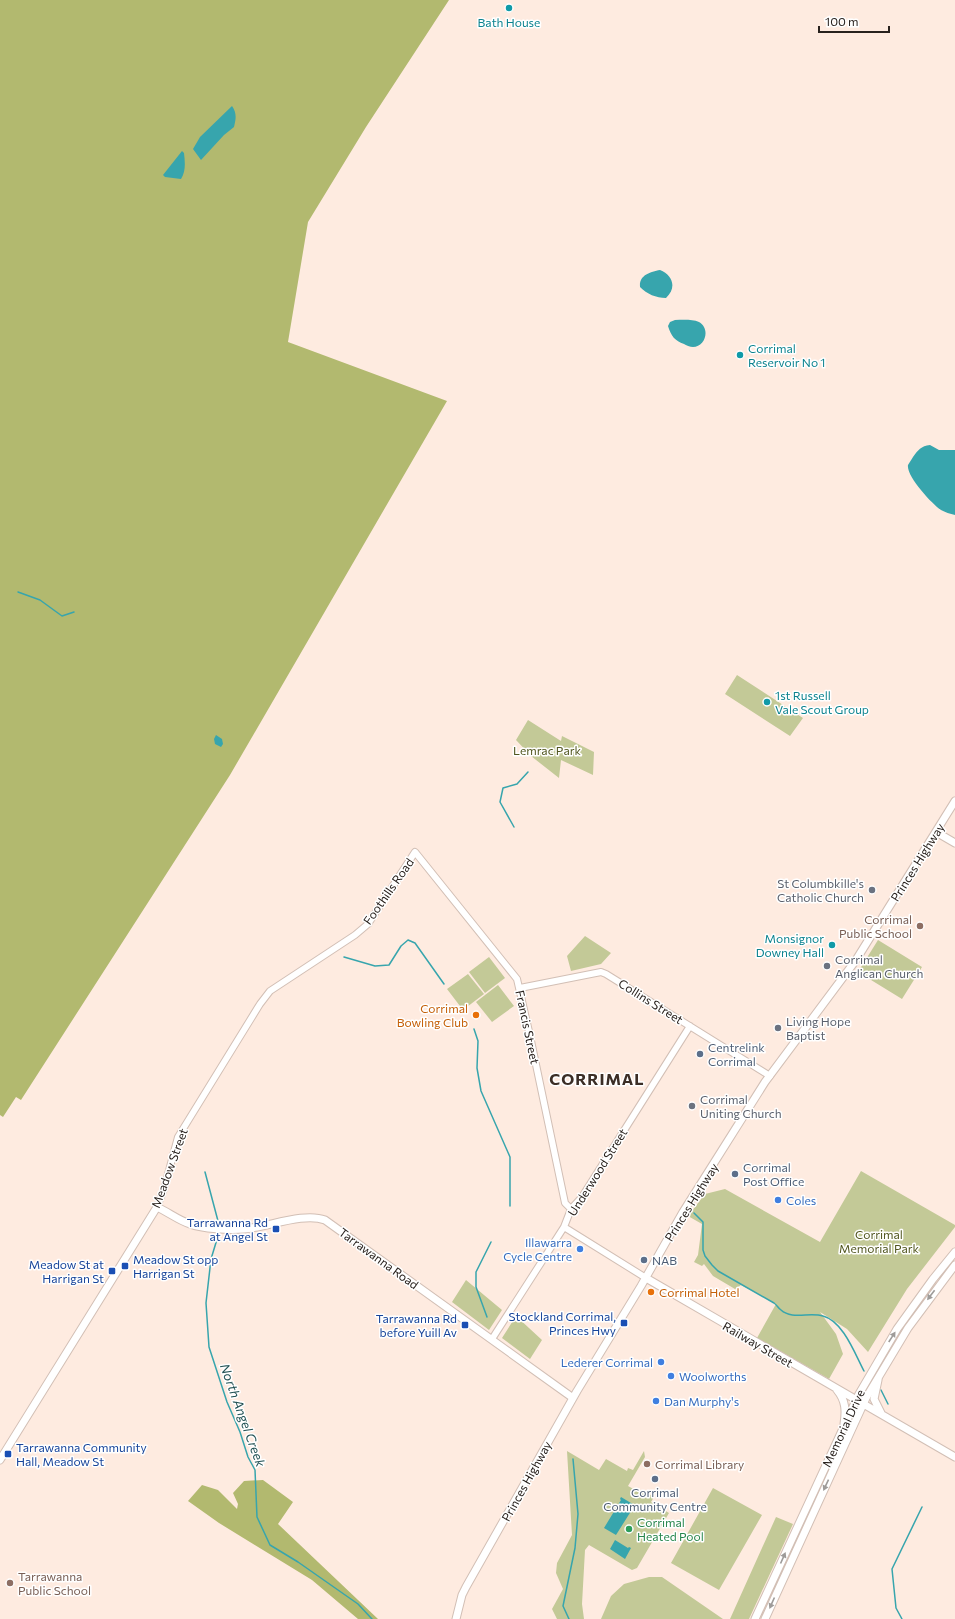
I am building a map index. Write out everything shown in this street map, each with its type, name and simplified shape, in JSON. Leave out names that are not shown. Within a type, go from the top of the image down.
[{"type":"main road","name":"Princes Highway","points":[[456,1619],[462,1595],[466,1587],[573,1398],[646,1278],[683,1212],[770,1076],[850,970],[955,801]]},
{"type":"main road","points":[[936,832],[955,843]]},
{"type":"main road","name":"Tarrawanna Road","points":[[157,1207],[189,1224],[198,1226],[242,1229],[262,1227],[308,1217],[325,1220],[573,1398]]},
{"type":"main road","name":"Meadow Street","points":[[0,1460],[157,1207]]},
{"type":"main road","name":"Memorial Drive","points":[[755,1619],[855,1400],[871,1370],[897,1329],[933,1279],[955,1252]]},
{"type":"main road","name":"Memorial Drive","points":[[765,1619],[863,1404],[882,1369],[921,1309],[955,1265]]},
{"type":"main road","name":"Railway Street","points":[[646,1278],[955,1457]]},
{"type":"main road","points":[[882,1369],[874,1399],[883,1416]]},
{"type":"main road","points":[[834,1388],[841,1395],[844,1402],[845,1414],[843,1426]]},
{"type":"street","name":"Foothills Road","points":[[321,957],[355,935],[368,924],[416,852]]},
{"type":"street","name":"Francis Street","points":[[416,852],[517,979],[565,1203],[571,1209]]},
{"type":"street","name":"Meadow Street","points":[[157,1207],[164,1189],[178,1137],[260,1004],[270,991],[321,957]]},
{"type":"street","name":"Collins Street","points":[[520,988],[601,972],[770,1076]]},
{"type":"street","name":"Underwood Street","points":[[492,1339],[564,1227],[571,1209],[582,1197],[690,1026]]},
{"type":"street","name":"Railway Street","points":[[564,1227],[646,1278]]},
{"type":"green space","points":[[0,0],[449,0],[366,127],[308,222],[288,342],[447,401],[230,775],[21,1100],[16,1097],[3,1117],[0,1115]]},
{"type":"green space","points":[[737,675],[803,718],[790,736],[725,694]]},
{"type":"green space","name":"Lemrac Park","points":[[528,720],[561,741],[562,736],[594,752],[593,775],[561,760],[559,778],[531,756],[516,740]]},
{"type":"green space","points":[[585,936],[611,953],[601,964],[571,971],[567,956]]},
{"type":"green space","points":[[878,940],[922,967],[902,999],[858,972]]},
{"type":"green space","points":[[489,957],[505,978],[485,993],[469,972]]},
{"type":"green space","points":[[468,974],[484,994],[463,1010],[447,989]]},
{"type":"green space","points":[[498,985],[514,1006],[492,1022],[476,1002]]},
{"type":"green space","name":"Corrimal Memorial Park","points":[[861,1171],[955,1225],[955,1227],[907,1289],[868,1352],[847,1329],[820,1312],[836,1334],[843,1354],[829,1379],[757,1338],[776,1304],[741,1285],[735,1289],[713,1276],[704,1264],[702,1266],[694,1262],[698,1255],[702,1224],[688,1216],[705,1194],[725,1189],[820,1242]]},
{"type":"green space","points":[[466,1280],[502,1310],[489,1330],[452,1302]]},
{"type":"green space","points":[[516,1316],[542,1340],[530,1359],[502,1338]]},
{"type":"green space","points":[[567,1451],[599,1470],[606,1459],[627,1471],[628,1468],[633,1470],[644,1451],[645,1457],[628,1486],[639,1492],[641,1490],[654,1497],[651,1502],[669,1513],[637,1568],[632,1570],[589,1545],[585,1550],[582,1604],[584,1619],[557,1619],[552,1609],[563,1589],[556,1573],[557,1563],[572,1535]]},
{"type":"green space","points":[[263,1480],[293,1502],[278,1524],[378,1619],[358,1619],[312,1580],[219,1523],[188,1501],[202,1485],[218,1490],[237,1509],[238,1504],[233,1493],[244,1481]]},
{"type":"green space","points":[[713,1488],[762,1515],[719,1590],[671,1563]]},
{"type":"green space","points":[[776,1517],[793,1524],[749,1619],[730,1619]]},
{"type":"green space","points":[[649,1577],[662,1577],[723,1619],[601,1619],[611,1596],[624,1584]]},
{"type":"water","points":[[232,106],[236,116],[234,127],[224,135],[201,160],[193,149],[200,137]]},
{"type":"water","points":[[182,151],[184,153],[185,166],[181,179],[165,177],[163,175]]},
{"type":"water","points":[[660,270],[671,278],[672,282],[672,290],[666,298],[652,295],[640,287],[643,277],[649,273]]},
{"type":"water","points":[[675,320],[696,321],[703,325],[706,333],[701,344],[693,347],[676,340],[670,333],[668,326],[670,322]]},
{"type":"water","points":[[930,445],[939,450],[955,450],[955,515],[941,510],[932,502],[920,489],[908,470],[908,465],[916,452],[922,447]]},
{"type":"water","points":[[216,735],[222,739],[223,744],[221,747],[215,744],[214,739]]},
{"type":"water","points":[[621,1497],[636,1506],[633,1508],[616,1535],[604,1528],[621,1500]]},
{"type":"water","points":[[615,1540],[628,1548],[631,1548],[625,1559],[610,1549]]},
{"type":"waterway","points":[[18,592],[40,600],[62,616],[74,612]]},
{"type":"waterway","points":[[514,827],[500,802],[503,788],[517,784],[528,772]]},
{"type":"waterway","points":[[344,957],[375,966],[389,965],[401,946],[408,940],[415,943],[444,984]]},
{"type":"waterway","points":[[474,1029],[478,1041],[477,1068],[481,1091],[510,1157],[510,1206]]},
{"type":"waterway","name":"North Angel Creek","points":[[205,1172],[218,1221]]},
{"type":"waterway","points":[[694,1213],[703,1222],[703,1250],[705,1256],[718,1271],[774,1303],[785,1313],[790,1315],[818,1315],[830,1319],[837,1324],[848,1339],[864,1371]]},
{"type":"waterway","name":"North Angel Creek","points":[[218,1236],[211,1259],[206,1303],[209,1347],[227,1402],[240,1432],[248,1457],[255,1470],[257,1517],[270,1545],[298,1562],[358,1604],[372,1619]]},
{"type":"waterway","points":[[487,1317],[476,1287],[476,1272],[491,1242]]},
{"type":"waterway","points":[[881,1390],[888,1404]]},
{"type":"waterway","points":[[569,1619],[563,1606],[575,1548],[578,1514],[573,1459]]},
{"type":"waterway","points":[[902,1619],[896,1608],[892,1569],[922,1507]]},
{"type":"place","name":"Bath House","points":[[509,8]]},
{"type":"place","name":"Corrimal Reservoir No 1","points":[[740,355]]},
{"type":"place","name":"1st Russell Vale Scout Group","points":[[767,702]]},
{"type":"place","name":"St Columbkille's Catholic Church","points":[[872,890]]},
{"type":"place","name":"Corrimal Public School","points":[[920,926]]},
{"type":"place","name":"Monsignor Downey Hall","points":[[832,945]]},
{"type":"place","name":"Corrimal Anglican Church","points":[[827,966]]},
{"type":"place","name":"Corrimal Bowling Club","points":[[476,1015]]},
{"type":"place","name":"Living Hope Baptist","points":[[778,1028]]},
{"type":"place","name":"Centrelink Corrimal","points":[[700,1054]]},
{"type":"place","name":"Corrimal Uniting Church","points":[[692,1106]]},
{"type":"place","name":"Corrimal Post Office","points":[[735,1174]]},
{"type":"place","name":"Coles","points":[[778,1200]]},
{"type":"place","name":"Tarrawanna Rd at Angel St","points":[[276,1229]]},
{"type":"place","name":"Illawarra Cycle Centre","points":[[580,1249]]},
{"type":"place","name":"NAB","points":[[644,1260]]},
{"type":"place","name":"Meadow St opp Harrigan St","points":[[125,1266]]},
{"type":"place","name":"Meadow St at Harrigan St","points":[[112,1271]]},
{"type":"place","name":"Corrimal Hotel","points":[[651,1292]]},
{"type":"place","name":"Stockland Corrimal, Princes Hwy","points":[[624,1323]]},
{"type":"place","name":"Tarrawanna Rd before Yuill Av","points":[[465,1325]]},
{"type":"place","name":"Lederer Corrimal","points":[[661,1362]]},
{"type":"place","name":"Woolworths","points":[[671,1376]]},
{"type":"place","name":"Dan Murphy's","points":[[656,1401]]},
{"type":"place","name":"Tarrawanna Community Hall, Meadow St","points":[[8,1454]]},
{"type":"place","name":"Corrimal Library","points":[[647,1464]]},
{"type":"place","name":"Corrimal Community Centre","points":[[655,1479]]},
{"type":"place","name":"Corrimal Heated Pool","points":[[629,1529]]},
{"type":"place","name":"Tarrawanna Public School","points":[[10,1583]]},
{"type":"district","name":"CORRIMAL","points":[[597,1078]]}]
